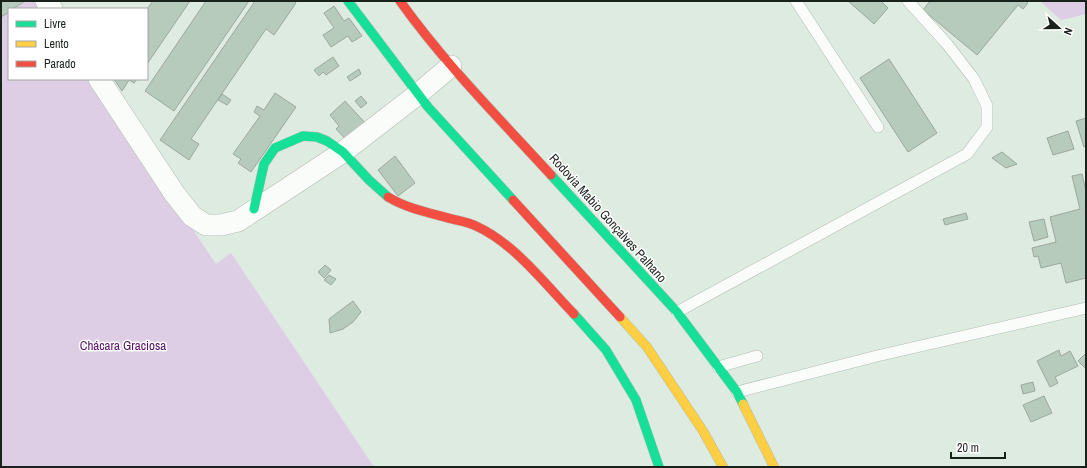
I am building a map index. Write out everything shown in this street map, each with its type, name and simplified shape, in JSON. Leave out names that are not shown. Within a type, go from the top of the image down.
[{"type":"main road","points":[[348,1],[434,113],[647,347],[703,431],[723,467]]},
{"type":"main road","name":"Rodovia Mabio Gonçalves Palhano","points":[[400,1],[451,66],[676,312],[737,392],[774,467]]},
{"type":"main road","points":[[254,209],[258,183],[264,164],[275,148],[302,136],[327,141],[343,152],[369,180],[386,195],[400,204],[474,225],[494,235],[575,315],[606,350],[636,400],[659,467]]},
{"type":"street","points":[[100,80],[174,193],[192,216],[206,225],[222,225],[238,221],[254,209],[343,152],[418,94],[451,66]]},
{"type":"lane","points":[[796,1],[878,128]]},
{"type":"lane","points":[[676,312],[967,154],[987,127],[987,106],[974,79],[947,44],[908,1]]},
{"type":"lane","points":[[737,392],[877,356],[1086,308]]},
{"type":"lane","points":[[718,367],[757,356]]},
{"type":"green space","name":"Chácara Graciosa","points":[[1,1],[39,1],[47,8],[8,8],[8,80],[93,80],[216,264],[231,253],[374,467],[1,467]]},
{"type":"green space","points":[[1040,1],[1086,1],[1086,14],[1061,20]]},
{"type":"building","points":[[1,1],[25,1],[14,8],[8,8],[8,13],[1,17]]},
{"type":"building","points":[[153,1],[190,1],[148,63],[148,8]]},
{"type":"building","points":[[206,1],[249,1],[174,111],[145,91]]},
{"type":"building","points":[[255,1],[294,1],[296,3],[274,35],[266,29],[191,139],[199,144],[189,160],[160,140]]},
{"type":"building","points":[[848,1],[881,1],[888,8],[874,24]]},
{"type":"building","points":[[930,1],[1026,1],[1028,3],[1023,9],[1018,5],[977,55],[923,10]]},
{"type":"building","points":[[334,6],[344,21],[349,18],[362,36],[352,42],[348,36],[331,47],[323,35],[334,28],[324,13]]},
{"type":"building","points":[[333,57],[339,66],[326,75],[323,72],[319,76],[314,70]]},
{"type":"building","points":[[889,59],[937,133],[908,152],[860,78]]},
{"type":"building","points":[[359,69],[361,74],[350,81],[347,77]]},
{"type":"building","points":[[115,80],[129,80],[122,91]]},
{"type":"building","points":[[129,80],[136,80],[134,83]]},
{"type":"building","points":[[275,93],[296,107],[251,172],[238,163],[241,159],[233,154],[260,116],[254,112],[257,106],[264,110]]},
{"type":"building","points":[[222,94],[231,100],[227,105],[218,100]]},
{"type":"building","points":[[361,96],[367,103],[361,108],[355,101]]},
{"type":"building","points":[[345,101],[368,126],[349,143],[336,129],[339,126],[330,115]]},
{"type":"building","points":[[1086,118],[1086,146],[1084,147],[1076,121]]},
{"type":"building","points":[[1068,131],[1074,149],[1053,155],[1047,138]]},
{"type":"building","points":[[1002,152],[1017,164],[1006,168],[992,158]]},
{"type":"building","points":[[395,156],[415,183],[398,196],[378,170]]},
{"type":"building","points":[[1082,174],[1086,191],[1086,278],[1066,283],[1061,263],[1041,268],[1038,256],[1034,257],[1032,248],[1056,242],[1050,217],[1080,209],[1072,176]]},
{"type":"building","points":[[966,213],[968,219],[945,225],[943,219]]},
{"type":"building","points":[[1044,219],[1048,237],[1034,241],[1029,222]]},
{"type":"building","points":[[325,265],[331,270],[324,278],[318,272]]},
{"type":"building","points":[[329,275],[336,279],[331,285],[324,280]]},
{"type":"building","points":[[353,301],[361,312],[353,322],[343,329],[330,333],[329,319]]},
{"type":"building","points":[[1059,350],[1061,356],[1070,351],[1078,366],[1055,377],[1058,383],[1050,387],[1037,361]]},
{"type":"building","points":[[1086,353],[1086,369],[1078,361]]},
{"type":"building","points":[[1033,382],[1035,391],[1023,394],[1021,385]]},
{"type":"building","points":[[1044,396],[1052,413],[1031,422],[1023,405]]},
{"type":"traffic: fast","points":[[348,1],[428,107],[513,200]]},
{"type":"traffic: fast","points":[[254,209],[264,164],[275,148],[303,136],[317,137],[327,141],[343,152],[369,180],[388,197]]},
{"type":"traffic: fast","points":[[551,175],[677,312],[737,392],[743,404]]},
{"type":"traffic: fast","points":[[574,314],[606,350],[636,400],[659,467]]},
{"type":"traffic: slow","points":[[620,317],[647,347],[703,431],[723,467]]},
{"type":"traffic: slow","points":[[743,404],[774,467]]},
{"type":"traffic: jam","points":[[400,1],[454,69],[551,175]]},
{"type":"traffic: jam","points":[[388,197],[403,205],[470,224],[490,233],[516,253],[574,314]]},
{"type":"traffic: jam","points":[[513,200],[620,317]]}]
